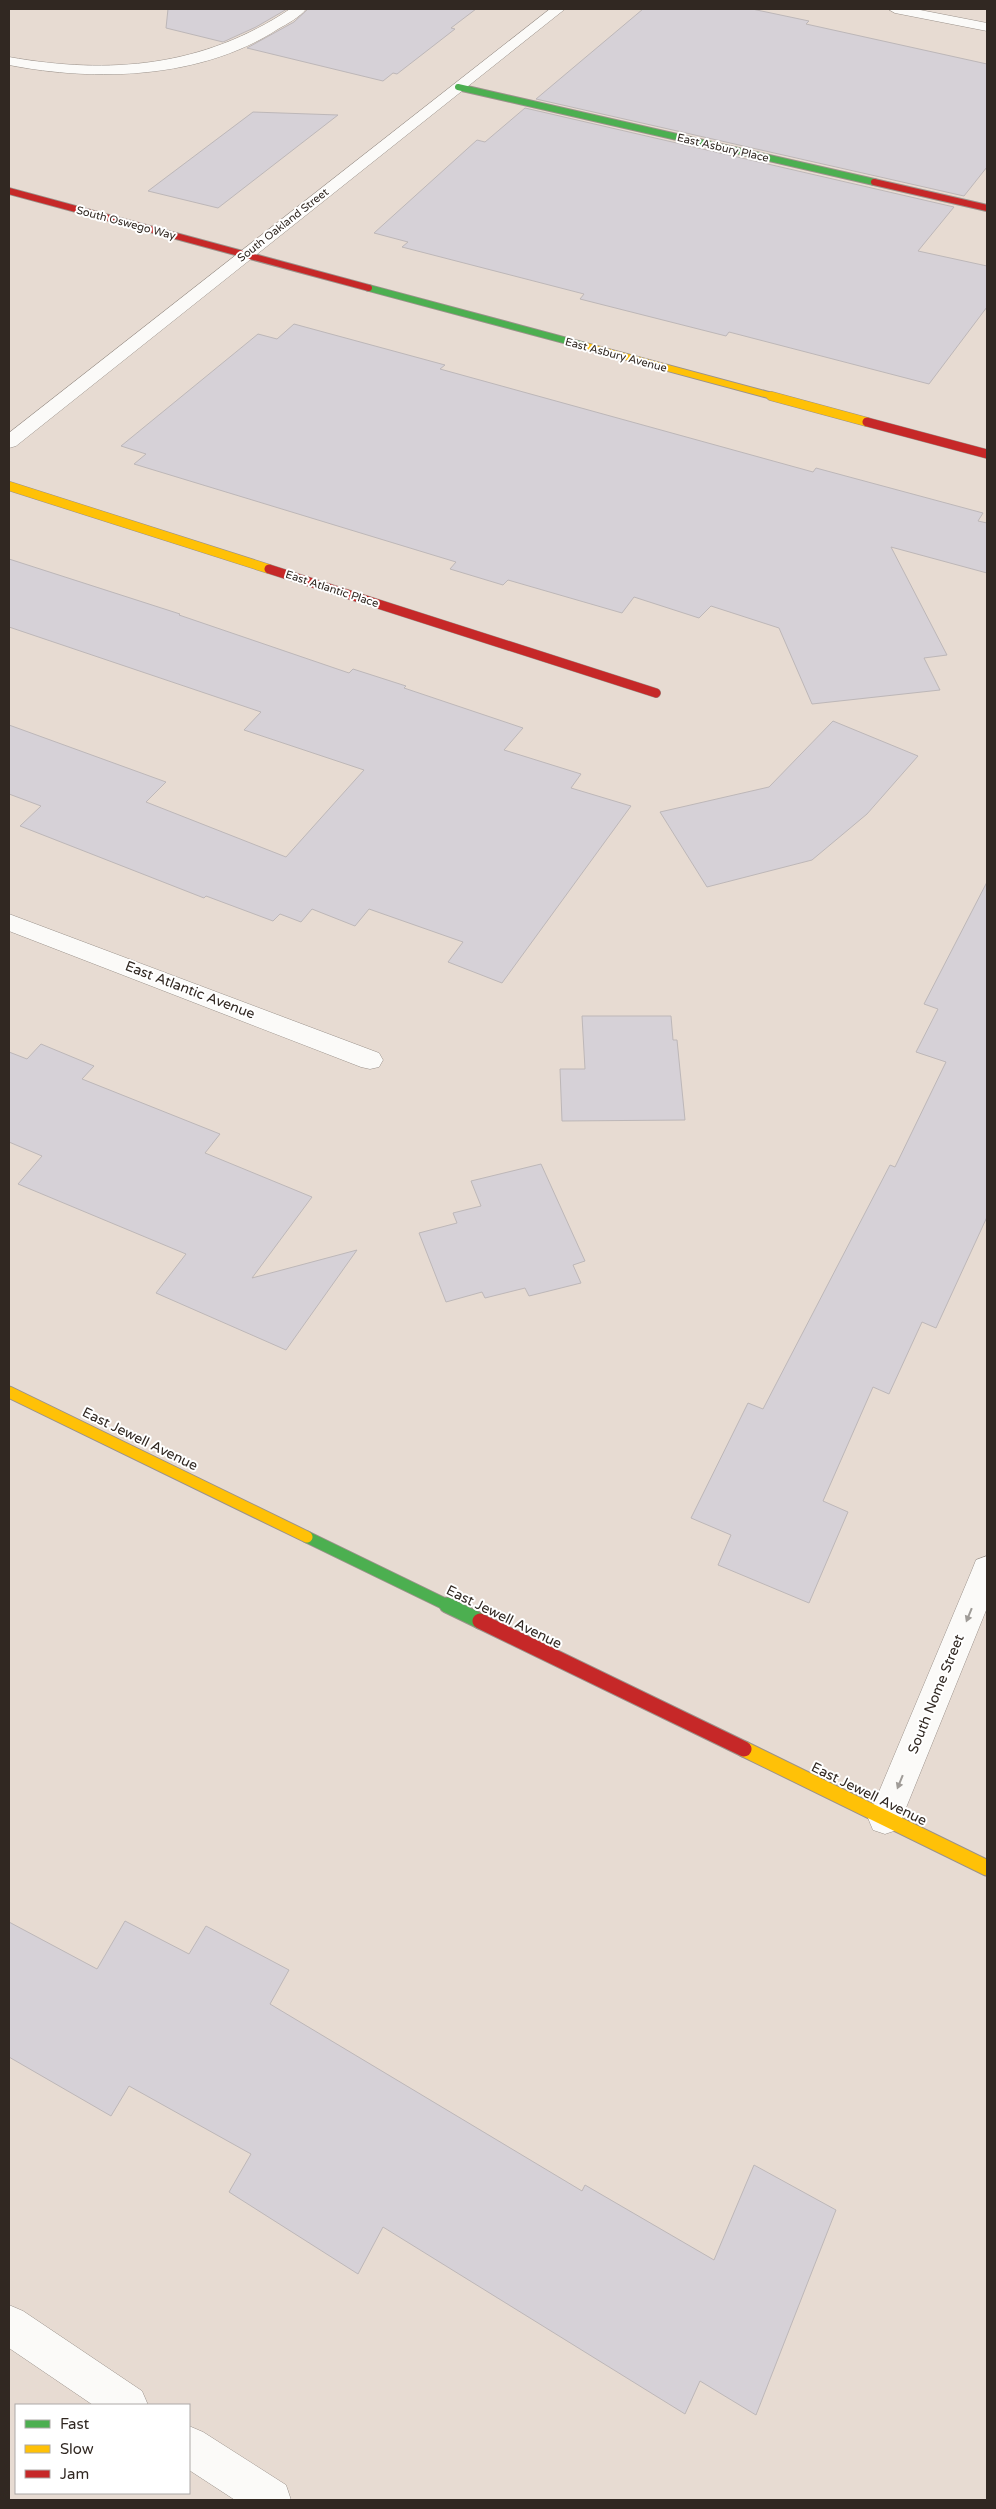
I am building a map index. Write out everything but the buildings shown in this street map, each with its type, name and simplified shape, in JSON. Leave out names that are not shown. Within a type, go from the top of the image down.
[{"type":"street","points":[[9,61],[67,69],[105,70],[147,67],[185,61],[219,52],[251,39],[299,9]]},
{"type":"street","name":"South Oakland Street","points":[[9,442],[558,9]]},
{"type":"street","points":[[895,9],[987,27]]},
{"type":"street","name":"East Asbury Place","points":[[458,87],[987,208]]},
{"type":"street","name":"South Oswego Way","points":[[9,191],[244,256]]},
{"type":"street","name":"East Asbury Avenue","points":[[244,256],[987,454]]},
{"type":"street","name":"East Atlantic Place","points":[[9,486],[656,693]]},
{"type":"street","name":"East Atlantic Avenue","points":[[9,922],[370,1060]]},
{"type":"street","name":"East Jewell Avenue","points":[[9,1392],[885,1818],[986,1865]]},
{"type":"street","name":"South Nome Street","points":[[885,1818],[987,1570]]},
{"type":"street","points":[[9,2326],[126,2404]]},
{"type":"street","points":[[190,2447],[270,2500]]},
{"type":"traffic: fast","points":[[458,87],[874,182]]},
{"type":"traffic: fast","points":[[369,288],[586,346]]},
{"type":"traffic: fast","points":[[307,1537],[480,1621]]},
{"type":"traffic: slow","points":[[586,346],[867,422]]},
{"type":"traffic: slow","points":[[9,486],[269,569]]},
{"type":"traffic: slow","points":[[9,1392],[307,1537]]},
{"type":"traffic: slow","points":[[744,1749],[987,1868]]},
{"type":"traffic: jam","points":[[874,182],[987,208]]},
{"type":"traffic: jam","points":[[9,191],[369,288]]},
{"type":"traffic: jam","points":[[867,422],[987,454]]},
{"type":"traffic: jam","points":[[269,569],[656,693]]},
{"type":"traffic: jam","points":[[480,1621],[744,1749]]}]
